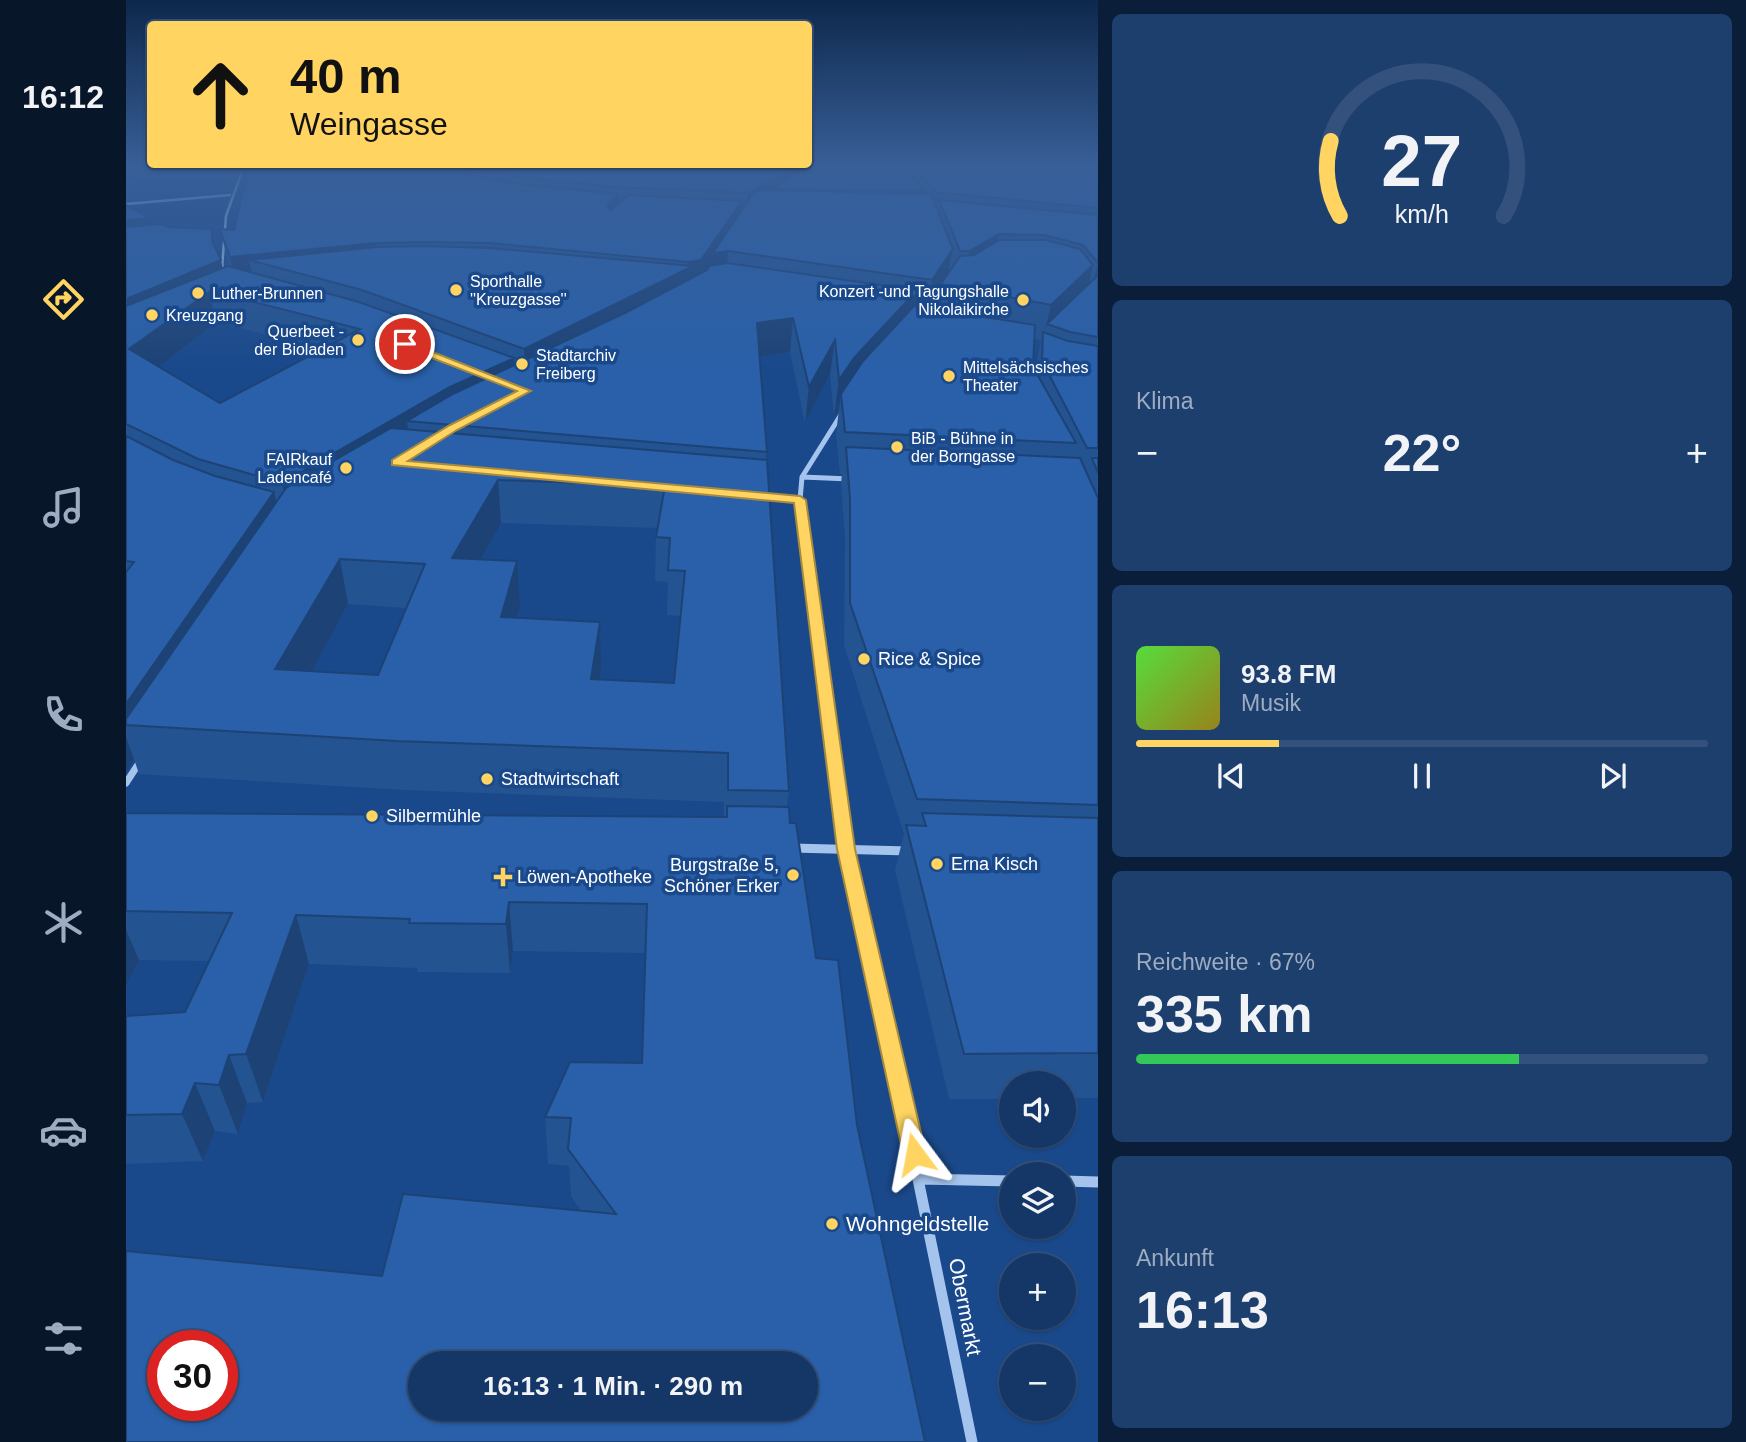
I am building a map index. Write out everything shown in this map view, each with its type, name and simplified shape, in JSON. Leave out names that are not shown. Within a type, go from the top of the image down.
[{"type":"street","points":[[222,233],[220,243],[223,277]]},
{"type":"street","points":[[844,410],[802,477],[856,479]]},
{"type":"street","name":"Obermarkt","points":[[802,477],[800,500],[846,849],[920,1180],[972,1442]]},
{"type":"street","points":[[760,496],[800,500]]},
{"type":"street","points":[[126,783],[144,755]]},
{"type":"street","points":[[776,848],[925,851]]},
{"type":"street","points":[[920,1180],[999,1181]]},
{"type":"street","points":[[1076,1181],[1098,1182]]},
{"type":"building","points":[[126,233],[212,233],[212,241],[221,260],[126,299]]},
{"type":"building","points":[[222,233],[720,233],[701,260],[688,262],[490,243],[424,242],[377,243],[230,257]]},
{"type":"building","points":[[726,233],[947,233],[953,249],[932,280],[728,251],[713,253]]},
{"type":"building","points":[[953,233],[1098,233],[1098,263],[1083,245],[1044,235],[999,234],[969,251],[960,251]]},
{"type":"building","points":[[999,240],[1046,240],[1080,249],[1093,265],[1051,305],[941,284],[960,256],[974,255]]},
{"type":"building","points":[[377,247],[490,248],[693,266],[524,349],[362,290],[249,260]]},
{"type":"building","points":[[727,263],[922,291],[908,300],[854,358],[839,380],[835,340],[809,387],[793,318],[757,323],[767,452],[407,421],[453,394],[627,312],[707,270],[709,266]]},
{"type":"building","points":[[228,266],[359,302],[514,358],[448,388],[282,483],[198,459],[126,424],[126,306]],"holes":[[[209,292],[360,329],[220,403],[129,349]]]},
{"type":"building","points":[[1098,275],[1098,337],[1047,324]]},
{"type":"building","points":[[914,306],[1035,325],[1033,367],[1076,443],[845,432],[841,394],[863,361]]},
{"type":"building","points":[[1043,332],[1068,341],[1098,346],[1098,448],[1087,448],[1042,361]]},
{"type":"building","points":[[391,428],[767,460],[789,791],[728,790],[728,753],[396,741],[126,725],[126,719],[286,488]],"holes":[[[498,480],[665,486],[656,537],[670,538],[668,570],[685,571],[674,683],[591,679],[600,622],[501,617],[517,561],[452,558]],[[340,559],[425,564],[378,675],[275,669]]]},
{"type":"building","points":[[126,436],[173,460],[215,476],[274,492],[126,704],[126,572],[134,562],[126,561]]},
{"type":"building","points":[[846,447],[1080,458],[1098,498],[1098,805],[917,799],[850,603],[850,499]]},
{"type":"building","points":[[1092,458],[1098,458],[1098,473]]},
{"type":"building","points":[[727,806],[789,807],[790,823],[796,823],[816,958],[838,960],[857,1125],[925,1442],[126,1442],[126,1251],[382,1276],[403,1194],[616,1214],[568,1149],[571,1118],[545,1117],[570,1062],[642,1063],[647,904],[509,902],[506,924],[409,923],[410,919],[296,915],[246,1054],[229,1055],[219,1085],[195,1083],[182,1114],[126,1115],[126,1016],[185,1012],[232,913],[126,911],[126,813],[727,817]]},
{"type":"building","points":[[922,813],[1098,818],[1098,1053],[964,1054],[906,825],[926,826]]},
{"type":"place","name":"Sporthalle ''Kreuzgasse''","points":[[456,290]]},
{"type":"place","name":"Luther-Brunnen","points":[[198,293]]},
{"type":"place","name":"Konzert -und Tagungshalle Nikolaikirche","points":[[1023,300]]},
{"type":"place","name":"Kreuzgang","points":[[152,315]]},
{"type":"place","name":"Querbeet - der Bioladen","points":[[358,340]]},
{"type":"place","name":"Stadtarchiv Freiberg","points":[[522,364]]},
{"type":"place","name":"Mittelsächsisches Theater","points":[[949,376]]},
{"type":"place","name":"BiB - Bühne in der Borngasse","points":[[897,447]]},
{"type":"place","name":"FAIRkauf Ladencafé","points":[[346,468]]},
{"type":"place","name":"Rice & Spice","points":[[864,659]]},
{"type":"place","name":"Stadtwirtschaft","points":[[487,779]]},
{"type":"place","name":"Silbermühle","points":[[372,816]]},
{"type":"place","name":"Erna Kisch","points":[[937,864]]},
{"type":"place","name":"Burgstraße 5, Schöner Erker","points":[[793,875]]},
{"type":"place","name":"Löwen-Apotheke","points":[[503,877]]},
{"type":"place","name":"Wohngeldstelle","points":[[832,1224]]},
{"type":"route","points":[[405,344],[526,391],[454,427],[396,463],[800,500],[846,849],[915,1154]]}]
